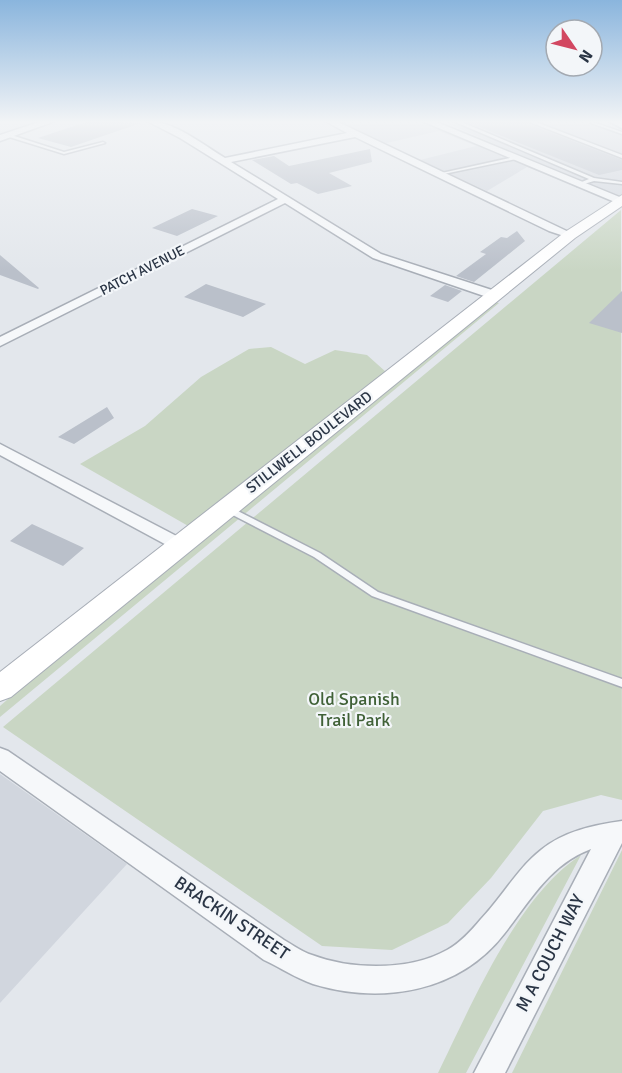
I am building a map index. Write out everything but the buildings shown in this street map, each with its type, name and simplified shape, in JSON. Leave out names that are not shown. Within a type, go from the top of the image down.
[{"type":"street","points":[[238,171],[377,256],[494,295]]},
{"type":"street","points":[[433,171],[570,235]]},
{"type":"street","points":[[545,171],[579,185],[621,196]]},
{"type":"street","name":"STILLWELL BOULEVARD","points":[[0,689],[621,196]]},
{"type":"street","name":"PATCH AVENUE","points":[[0,342],[284,200]]},
{"type":"street","points":[[0,449],[180,545]]},
{"type":"street","name":"BRACKIN STREET","points":[[0,758],[274,950],[314,970],[357,979],[381,981],[433,972],[473,949],[538,869],[555,852],[571,842],[617,832]]},
{"type":"street","name":"M A COUCH WAY","points":[[489,1073],[617,832]]},
{"type":"lane","points":[[439,174],[453,171]]},
{"type":"lane","points":[[574,171],[593,179],[621,196]]},
{"type":"lane","points":[[579,185],[593,179]]},
{"type":"lane","points":[[226,508],[317,555],[375,594],[622,683]]},
{"type":"shaded area","points":[[444,171],[520,171],[487,191]]},
{"type":"shaded area","points":[[537,171],[541,171],[612,201]]},
{"type":"shaded area","points":[[557,171],[622,171],[622,196],[619,198]]},
{"type":"shaded area","points":[[0,774],[127,864],[0,1003]]},
{"type":"green space","name":"Old Spanish Trail Park","points":[[621,210],[622,800],[601,795],[543,811],[491,878],[448,923],[392,950],[322,946],[3,727]]},
{"type":"green space","points":[[495,302],[499,303],[0,717],[0,706],[61,653]]},
{"type":"green space","points":[[271,347],[305,364],[335,350],[367,355],[386,372],[190,527],[80,464],[145,426],[201,377],[249,349]]},
{"type":"green space","points":[[622,850],[622,1073],[512,1073]]},
{"type":"green space","points":[[581,855],[466,1073],[438,1073],[481,985],[516,924],[558,873]]}]
